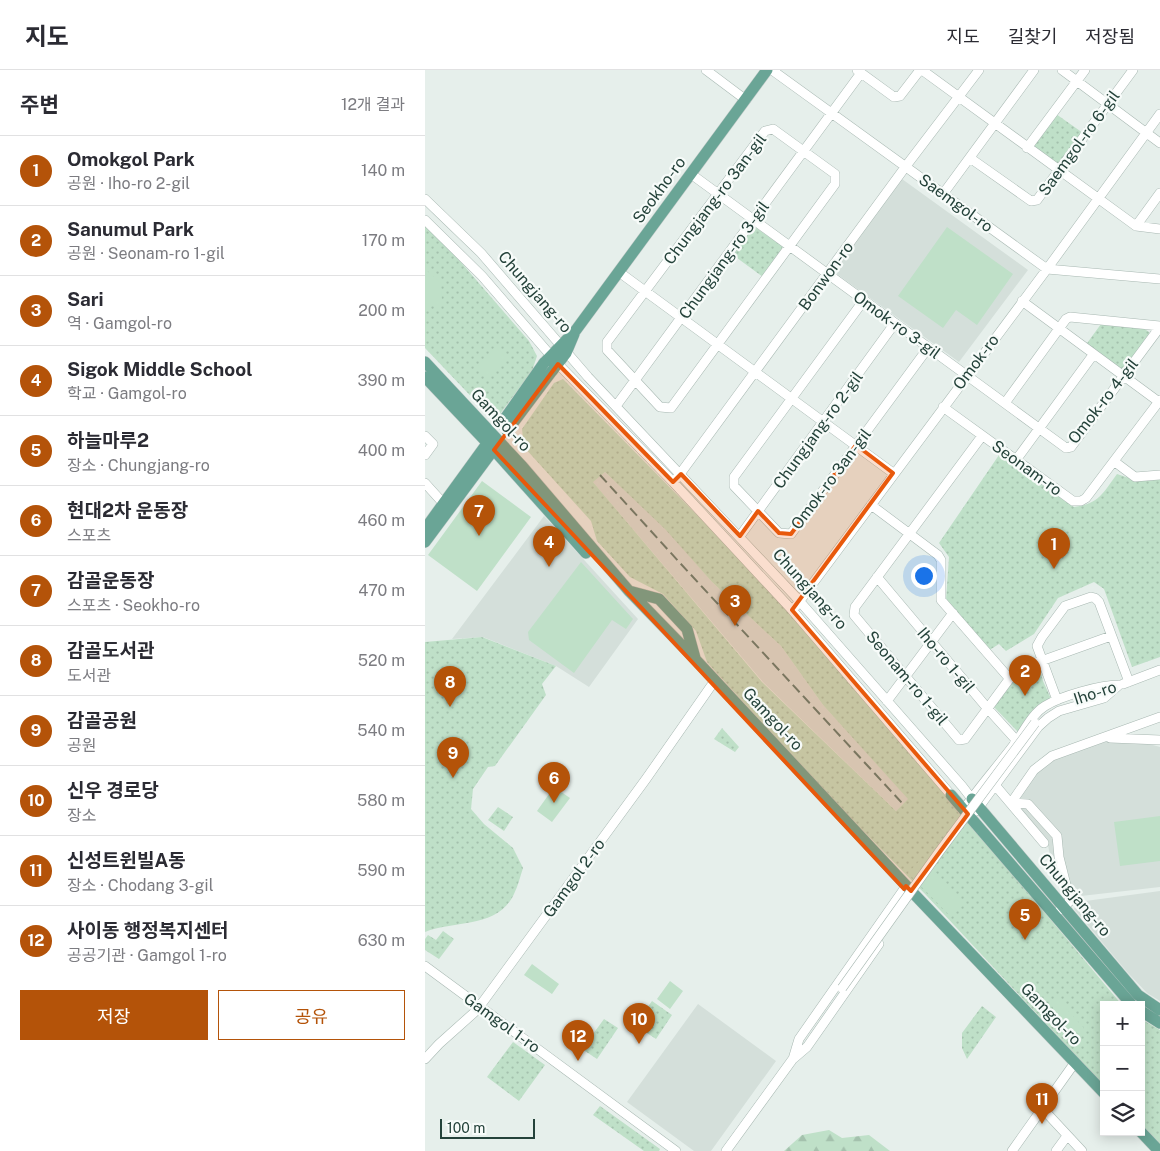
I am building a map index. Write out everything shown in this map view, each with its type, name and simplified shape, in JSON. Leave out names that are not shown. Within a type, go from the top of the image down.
[{"type":"main road","name":"Seokho-ro","points":[[425,542],[493,442],[767,70]]},
{"type":"main road","name":"Gamgol-ro","points":[[425,362],[592,560],[1102,1091]]},
{"type":"main road","name":"Gamgol-ro","points":[[426,382],[522,466],[629,591],[696,660],[1100,1098]]},
{"type":"main road","name":"Seokho-ro","points":[[425,529],[443,503],[493,442]]},
{"type":"main road","name":"Chungjang-ro","points":[[951,795],[1128,1001]]},
{"type":"main road","name":"Chungjang-ro","points":[[975,803],[1138,995],[1160,1010]]},
{"type":"main road","points":[[1145,1014],[1160,1023]]},
{"type":"main road","points":[[1136,1136],[1150,1151]]},
{"type":"main road","points":[[1145,1136],[1159,1151]]},
{"type":"street","points":[[706,70],[746,100]]},
{"type":"street","name":"Saemgol-ro","points":[[772,70],[1047,269]]},
{"type":"street","points":[[859,72],[894,97],[901,96],[921,70],[1097,200],[1136,226],[1160,229]]},
{"type":"street","name":"Bonwon-ro","points":[[673,482],[681,474],[906,166],[979,70]]},
{"type":"street","points":[[943,194],[1034,70]]},
{"type":"street","points":[[1062,70],[1160,143]]},
{"type":"street","points":[[1027,148],[1085,70]]},
{"type":"street","name":"Saemgol-ro 6-gil","points":[[970,158],[1031,201],[1037,200],[1133,70]]},
{"type":"street","name":"Chungjang-ro 3-gil","points":[[616,406],[832,113],[859,72]]},
{"type":"street","name":"Omok-ro","points":[[792,610],[1047,269],[1160,114]]},
{"type":"street","name":"Chungjang-ro 3an-gil","points":[[773,129],[835,174],[835,184],[671,408],[660,407],[607,350],[607,342],[718,194],[765,130],[773,129]]},
{"type":"street","name":"Omok-ro 3-gil","points":[[691,174],[967,376]]},
{"type":"street","points":[[1136,226],[1160,193]]},
{"type":"street","name":"Chungjang-ro","points":[[425,199],[481,254],[563,349],[740,536],[975,803]]},
{"type":"street","name":"Chungjang-ro","points":[[425,220],[482,276],[551,363],[673,482],[792,610],[951,795]]},
{"type":"street","points":[[1047,269],[1160,279]]},
{"type":"street","points":[[619,272],[893,473]]},
{"type":"street","name":"Omok-ro 3an-gil","points":[[864,300],[734,477],[734,486],[779,533],[791,534],[928,348]]},
{"type":"street","points":[[1022,301],[1093,355],[1159,401]]},
{"type":"street","points":[[1005,403],[1066,319],[1070,317],[1160,326]]},
{"type":"street","name":"Chungjang-ro 2-gil","points":[[740,536],[895,323]]},
{"type":"street","name":"Omok-ro 4-gil","points":[[967,376],[1066,448],[1071,447],[1160,326]]},
{"type":"street","name":"Omok-ro 4-gil","points":[[1039,429],[1093,355]]},
{"type":"street","name":"Seonam-ro","points":[[943,407],[1073,501],[1081,501],[1086,498],[1115,462],[1159,401]]},
{"type":"street","points":[[1016,460],[1039,429]]},
{"type":"street","points":[[425,436],[433,444],[425,455]]},
{"type":"street","name":"Seonam-ro 1-gil","points":[[982,436],[855,607],[854,616],[959,740],[965,740],[1016,670],[1111,636]]},
{"type":"street","points":[[1115,462],[1135,477],[1160,475]]},
{"type":"street","points":[[425,483],[443,503]]},
{"type":"street","points":[[871,505],[938,554],[941,560],[941,600],[1009,678]]},
{"type":"street","name":"Iho-ro 1-gil","points":[[877,577],[1017,741]]},
{"type":"street","points":[[1057,700],[1037,646],[1065,606],[1091,597],[1099,602],[1129,682]]},
{"type":"street","points":[[887,701],[953,613]]},
{"type":"street","name":"Iho-ro","points":[[793,1059],[939,852],[1035,723],[1056,706],[1119,686],[1160,670]]},
{"type":"street","points":[[967,813],[1033,716],[1044,706],[1105,685],[1119,686]]},
{"type":"street","name":"Gamgol 2-ro","points":[[425,1059],[480,1007],[646,779],[711,686]]},
{"type":"street","points":[[975,803],[995,785],[1037,727],[1048,718],[1059,711],[1104,698],[1119,686]]},
{"type":"street","points":[[1011,803],[1034,770],[1052,756],[1160,717]]},
{"type":"street","points":[[1105,737],[1160,740]]},
{"type":"street","points":[[995,785],[1044,843]]},
{"type":"street","points":[[1011,803],[1028,804],[1057,836],[1059,857],[1070,901],[1053,915]]},
{"type":"street","points":[[726,1151],[793,1059],[799,1039],[909,891]]},
{"type":"street","name":"Gamgol 1-ro","points":[[425,966],[676,1151]]},
{"type":"street","points":[[1011,1151],[1071,1068]]},
{"type":"street","points":[[1042,1108],[1082,1151]]},
{"type":"street","points":[[1056,1151],[1067,1136]]},
{"type":"highlighted area","points":[[558,364],[673,482],[681,474],[740,536],[758,511],[779,533],[791,534],[856,445],[893,473],[792,610],[968,814],[911,891],[906,886],[904,889],[494,450]]},
{"type":"shaded area","points":[[902,179],[1028,270],[959,362],[834,272]]},
{"type":"shaded area","points":[[605,472],[666,529],[712,582],[781,646],[823,705],[909,799],[896,811],[763,682],[592,481]]},
{"type":"shaded area","points":[[544,516],[638,619],[589,687],[556,666],[483,637],[452,639]]},
{"type":"shaded area","points":[[1131,739],[1160,747],[1160,887],[1081,896],[1061,885],[1052,866],[1047,840],[1015,801],[1036,773],[1052,759],[1108,741]]},
{"type":"shaded area","points":[[1160,891],[1160,1001],[1147,993],[1128,973],[1074,909],[1078,902]]},
{"type":"shaded area","points":[[698,1004],[776,1061],[711,1151],[694,1151],[627,1102]]},
{"type":"green space","points":[[1056,114],[1083,133],[1057,165],[1034,149],[1033,146]]},
{"type":"green space","points":[[425,225],[446,245],[529,341],[537,356],[532,371],[500,414],[484,410],[425,348]]},
{"type":"green space","points":[[755,227],[782,246],[783,250],[763,277],[733,255],[752,228]]},
{"type":"green space","points":[[947,227],[1013,274],[977,325],[956,310],[943,328],[898,296]]},
{"type":"green space","points":[[425,269],[441,283],[442,305],[425,305]]},
{"type":"green space","points":[[1101,324],[1143,328],[1149,332],[1149,335],[1122,371],[1085,346]]},
{"type":"green space","points":[[495,347],[506,357],[489,377],[478,366]]},
{"type":"green space","points":[[563,379],[765,584],[948,797],[1119,1001],[1100,1001],[1100,1082],[926,895],[828,795],[714,670],[707,662],[696,631],[663,594],[630,577],[597,541],[591,521],[524,447],[522,429],[554,383]],"holes":[[[605,472],[665,529],[712,582],[781,646],[823,705],[908,799],[896,811],[762,682],[593,482]]]},
{"type":"green space","points":[[999,455],[1074,507],[1082,506],[1095,500],[1104,492],[1117,474],[1135,480],[1160,476],[1160,657],[1132,667],[1104,589],[1094,582],[1058,598],[1034,634],[1006,651],[999,644],[988,651],[946,600],[949,557],[939,543]]},
{"type":"green space","points":[[482,481],[531,517],[477,591],[428,555]]},
{"type":"green space","points":[[581,562],[633,619],[626,629],[612,620],[574,673],[529,640],[528,632]]},
{"type":"green space","points":[[482,637],[556,666],[542,684],[546,695],[495,766],[488,767],[473,789],[471,809],[484,824],[513,848],[523,868],[514,894],[507,905],[498,913],[475,922],[437,928],[425,932],[425,642]]},
{"type":"green space","points":[[1039,666],[1052,701],[1025,720],[1018,732],[994,707],[1023,672]]},
{"type":"green space","points":[[722,728],[739,747],[735,752],[714,739]]},
{"type":"green space","points":[[554,787],[570,798],[552,822],[537,811]]},
{"type":"green space","points":[[498,807],[513,817],[504,831],[488,820]]},
{"type":"green space","points":[[1160,816],[1160,861],[1120,866],[1114,822]]},
{"type":"green space","points":[[922,858],[965,903],[951,917],[908,873]]},
{"type":"green space","points":[[443,931],[454,939],[439,959],[425,950],[425,939],[428,935],[436,940]]},
{"type":"green space","points":[[532,964],[559,984],[552,994],[524,975]]},
{"type":"green space","points":[[670,981],[683,991],[670,1009],[657,999]]},
{"type":"green space","points":[[1055,1000],[1059,1001],[1084,1028],[1078,1034],[1055,1012],[1051,1004]]},
{"type":"green space","points":[[652,1001],[672,1015],[656,1039],[635,1025]]},
{"type":"green space","points":[[982,1006],[996,1017],[967,1059],[962,1048],[962,1033]]},
{"type":"green space","points":[[604,1019],[618,1028],[597,1059],[582,1049]]},
{"type":"green space","points":[[1145,1021],[1160,1030],[1160,1146],[1145,1130]]},
{"type":"green space","points":[[513,1042],[545,1065],[519,1101],[487,1077]]},
{"type":"green space","points":[[600,1106],[660,1149],[659,1151],[644,1151],[593,1115]]},
{"type":"green space","points":[[829,1130],[842,1138],[869,1135],[890,1151],[784,1151],[802,1135]]},
{"type":"railway","points":[[600,475],[903,804]]},
{"type":"place","name":"감골운동장","points":[[479,536]]},
{"type":"place","name":"Sigok Middle School","points":[[549,567]]},
{"type":"place","name":"Omokgol Park","points":[[1054,569]]},
{"type":"place","name":"Sari","points":[[735,626]]},
{"type":"place","name":"Sanumul Park","points":[[1025,696]]},
{"type":"place","name":"감골도서관","points":[[450,707]]},
{"type":"place","name":"감골공원","points":[[453,778]]},
{"type":"place","name":"현대2차 운동장","points":[[554,803]]},
{"type":"place","name":"하늘마루2","points":[[1025,940]]},
{"type":"place","name":"신우 경로당","points":[[639,1044]]},
{"type":"place","name":"사이동 행정복지센터","points":[[578,1061]]},
{"type":"place","name":"신성트윈빌A동","points":[[1042,1124]]}]
